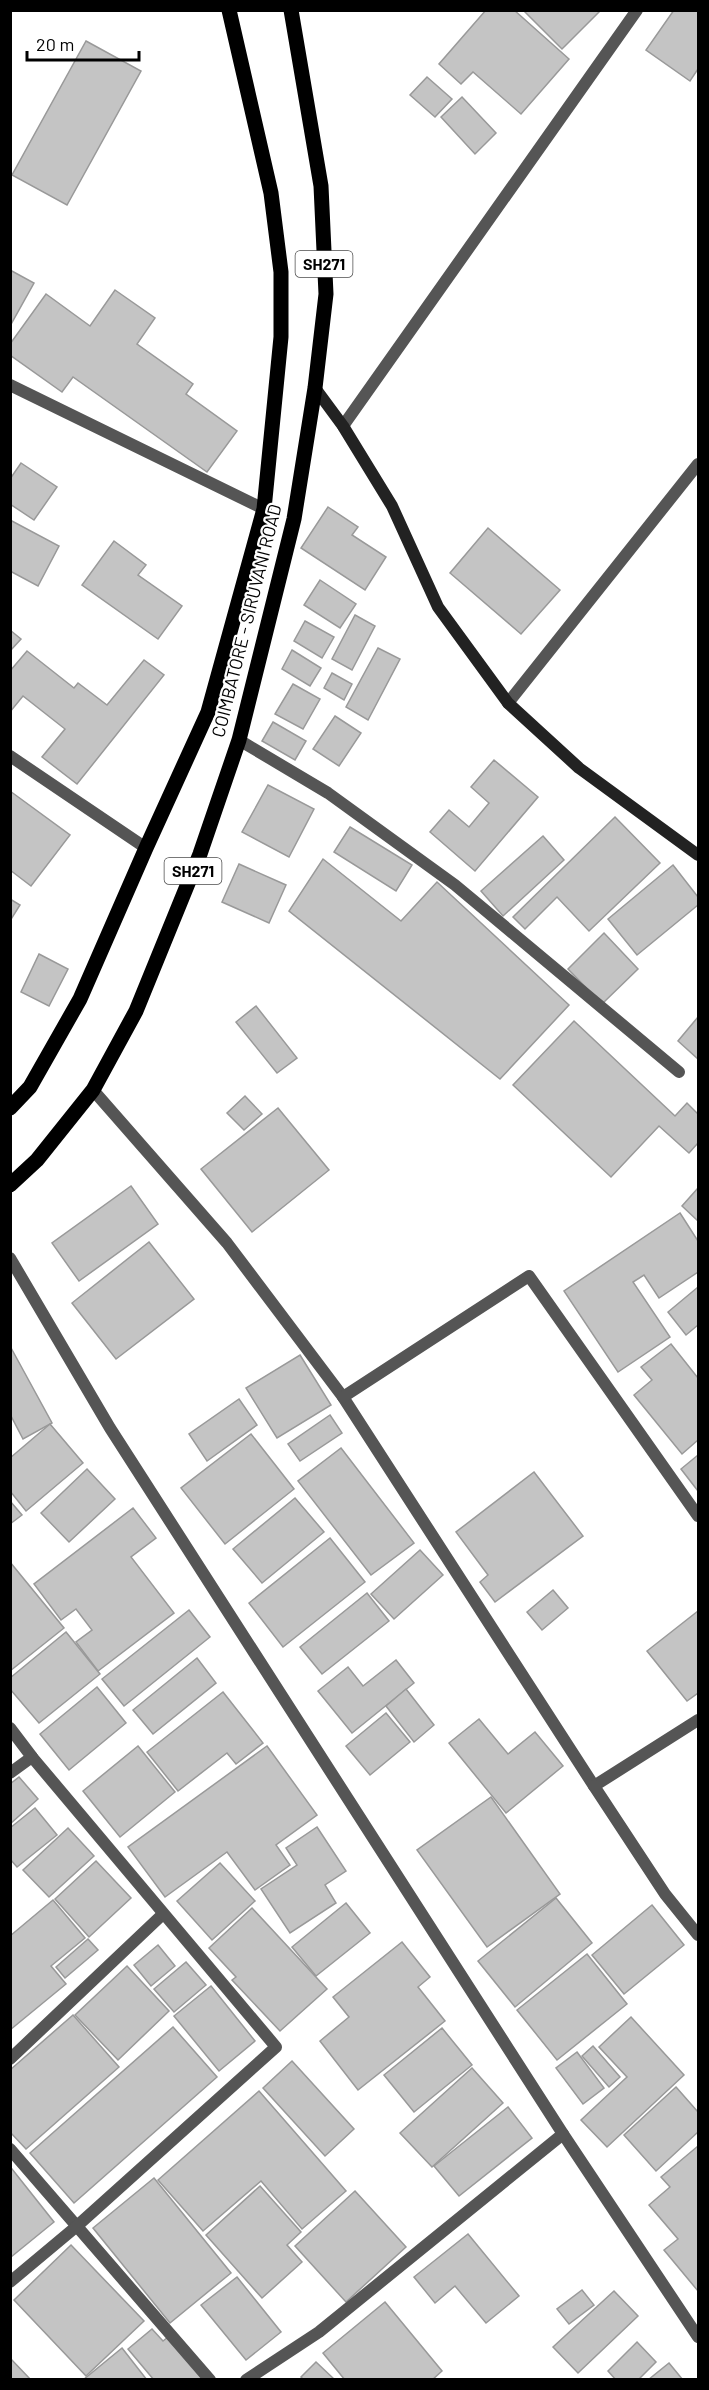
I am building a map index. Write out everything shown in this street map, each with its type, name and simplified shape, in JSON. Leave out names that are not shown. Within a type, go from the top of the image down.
[{"type":"main road","points":[[10,1108],[30,1087],[80,999],[208,712],[264,509],[281,338],[281,272],[271,193],[229,10]]},
{"type":"main road","name":"COIMBATORE - SIRUVANI ROAD","points":[[10,1185],[37,1160],[93,1090],[136,1011],[200,854],[239,740],[294,519],[315,388],[326,294],[321,186],[291,10]]},
{"type":"street","points":[[343,426],[637,10]]},
{"type":"street","points":[[10,385],[264,509]]},
{"type":"street","points":[[315,388],[343,426],[392,506],[438,607],[508,703],[579,768],[699,855]]},
{"type":"street","points":[[508,703],[699,464]]},
{"type":"street","points":[[239,740],[328,794],[455,885],[679,1072]]},
{"type":"street","points":[[10,756],[146,848]]},
{"type":"street","points":[[93,1090],[227,1243],[343,1396],[665,1894],[699,1935]]},
{"type":"street","points":[[10,1258],[110,1428],[563,2134],[699,2337]]},
{"type":"street","points":[[343,1396],[530,1276],[699,1516]]},
{"type":"street","points":[[594,1786],[699,1720]]},
{"type":"street","points":[[10,1728],[276,2047],[77,2226],[10,2282]]},
{"type":"street","points":[[10,1773],[32,1757]]},
{"type":"street","points":[[10,2059],[163,1914]]},
{"type":"street","points":[[246,2379],[319,2332],[563,2134]]},
{"type":"street","points":[[10,2149],[210,2379]]},
{"type":"building","points":[[486,10],[514,10],[569,59],[521,114],[473,72],[461,84],[439,64]]},
{"type":"building","points":[[523,10],[601,10],[562,49]]},
{"type":"building","points":[[674,10],[698,10],[698,69],[690,81],[646,50]]},
{"type":"building","points":[[86,41],[141,71],[67,205],[12,175]]},
{"type":"building","points":[[427,77],[452,99],[435,117],[410,95]]},
{"type":"building","points":[[462,97],[496,133],[475,154],[441,117]]},
{"type":"building","points":[[10,270],[34,283],[10,326]]},
{"type":"building","points":[[115,290],[155,318],[137,344],[193,384],[186,394],[237,431],[207,472],[73,377],[62,392],[10,355],[10,344],[46,294],[90,326]]},
{"type":"building","points":[[21,463],[57,487],[34,520],[10,504],[10,479]]},
{"type":"building","points":[[328,507],[358,527],[352,535],[386,557],[365,590],[301,548]]},
{"type":"building","points":[[10,520],[59,546],[38,586],[10,571]]},
{"type":"building","points":[[488,528],[560,590],[521,634],[450,573]]},
{"type":"building","points":[[114,541],[146,565],[138,575],[182,606],[158,639],[82,585]]},
{"type":"building","points":[[320,580],[356,604],[340,628],[304,605]]},
{"type":"building","points":[[355,615],[375,626],[352,670],[332,659]]},
{"type":"building","points":[[305,621],[334,637],[322,658],[294,641]]},
{"type":"building","points":[[10,630],[21,639],[10,651]]},
{"type":"building","points":[[378,648],[400,659],[368,720],[346,707]]},
{"type":"building","points":[[292,650],[321,668],[310,686],[282,669]]},
{"type":"building","points":[[27,651],[74,688],[78,683],[107,705],[144,660],[164,675],[77,784],[42,757],[65,729],[23,696],[10,712],[10,671]]},
{"type":"building","points":[[332,673],[352,684],[344,700],[324,688]]},
{"type":"building","points":[[293,684],[320,699],[303,729],[275,714]]},
{"type":"building","points":[[335,716],[361,733],[339,766],[313,749]]},
{"type":"building","points":[[273,722],[306,741],[295,760],[262,741]]},
{"type":"building","points":[[494,760],[538,797],[475,871],[430,832],[449,810],[469,827],[489,803],[471,787]]},
{"type":"building","points":[[268,785],[314,809],[289,857],[242,832]]},
{"type":"building","points":[[10,791],[70,835],[31,886],[10,870]]},
{"type":"building","points":[[615,817],[660,863],[589,931],[557,897],[525,929],[513,917]]},
{"type":"building","points":[[350,827],[412,865],[396,891],[334,852]]},
{"type":"building","points":[[543,836],[564,860],[503,916],[481,891]]},
{"type":"building","points":[[323,859],[401,921],[437,882],[569,1005],[500,1079],[289,911]]},
{"type":"building","points":[[239,864],[286,885],[269,923],[222,902]]},
{"type":"building","points":[[673,865],[698,897],[698,905],[637,955],[608,919]]},
{"type":"building","points":[[10,899],[20,905],[10,921]]},
{"type":"building","points":[[604,933],[638,969],[602,1004],[568,969]]},
{"type":"building","points":[[39,954],[68,969],[49,1006],[21,992]]},
{"type":"building","points":[[256,1006],[297,1058],[277,1073],[236,1022]]},
{"type":"building","points":[[698,1017],[698,1059],[678,1041]]},
{"type":"building","points":[[574,1021],[675,1116],[687,1103],[698,1114],[698,1143],[689,1153],[659,1126],[611,1177],[513,1085]]},
{"type":"building","points":[[245,1096],[262,1114],[244,1130],[227,1113]]},
{"type":"building","points":[[278,1108],[329,1170],[252,1232],[201,1169]]},
{"type":"building","points":[[131,1186],[158,1224],[79,1281],[52,1243]]},
{"type":"building","points":[[698,1188],[698,1221],[682,1206]]},
{"type":"building","points":[[680,1213],[698,1241],[698,1272],[659,1298],[644,1275],[633,1282],[670,1337],[618,1372],[564,1291]]},
{"type":"building","points":[[149,1242],[194,1299],[116,1359],[72,1303]]},
{"type":"building","points":[[698,1287],[698,1325],[686,1335],[668,1312]]},
{"type":"building","points":[[671,1344],[698,1378],[698,1440],[682,1454],[634,1395],[652,1380],[641,1367]]},
{"type":"building","points":[[10,1346],[52,1423],[23,1439],[10,1414]]},
{"type":"building","points":[[300,1355],[331,1405],[277,1438],[246,1388]]},
{"type":"building","points":[[239,1399],[257,1425],[207,1461],[189,1434]]},
{"type":"building","points":[[330,1415],[342,1433],[300,1461],[288,1444]]},
{"type":"building","points":[[50,1424],[83,1463],[26,1511],[10,1491],[10,1458]]},
{"type":"building","points":[[251,1434],[294,1489],[225,1544],[181,1488]]},
{"type":"building","points":[[341,1448],[414,1543],[371,1575],[298,1481]]},
{"type":"building","points":[[698,1455],[698,1491],[681,1469]]},
{"type":"building","points":[[87,1469],[115,1499],[69,1542],[41,1513]]},
{"type":"building","points":[[534,1472],[583,1536],[495,1602],[480,1582],[488,1575],[456,1532]]},
{"type":"building","points":[[295,1498],[324,1532],[262,1583],[233,1549]]},
{"type":"building","points":[[10,1501],[22,1515],[10,1524]]},
{"type":"building","points":[[133,1508],[156,1538],[131,1557],[174,1613],[98,1671],[76,1642],[92,1630],[76,1609],[61,1620],[34,1584]]},
{"type":"building","points":[[330,1538],[365,1582],[283,1647],[249,1603]]},
{"type":"building","points":[[420,1550],[443,1575],[394,1619],[371,1594]]},
{"type":"building","points":[[10,1562],[64,1628],[10,1671]]},
{"type":"building","points":[[553,1590],[568,1608],[542,1630],[527,1612]]},
{"type":"building","points":[[367,1593],[389,1621],[322,1674],[300,1647]]},
{"type":"building","points":[[189,1610],[210,1637],[124,1706],[102,1679]]},
{"type":"building","points":[[698,1611],[698,1693],[687,1701],[647,1651]]},
{"type":"building","points":[[66,1632],[100,1674],[39,1723],[10,1689],[10,1678]]},
{"type":"building","points":[[197,1658],[216,1683],[153,1734],[133,1710]]},
{"type":"building","points":[[396,1660],[414,1683],[352,1733],[318,1691],[348,1667],[363,1686]]},
{"type":"building","points":[[97,1687],[126,1723],[69,1770],[40,1734]]},
{"type":"building","points":[[406,1689],[434,1725],[414,1742],[386,1706]]},
{"type":"building","points":[[223,1692],[263,1743],[236,1764],[227,1753],[178,1791],[147,1752]]},
{"type":"building","points":[[386,1713],[410,1742],[370,1775],[346,1746]]},
{"type":"building","points":[[479,1719],[508,1754],[535,1732],[563,1766],[506,1813],[449,1743]]},
{"type":"building","points":[[138,1746],[175,1792],[120,1837],[83,1791]]},
{"type":"building","points":[[267,1746],[317,1815],[276,1845],[290,1865],[255,1890],[227,1852],[165,1897],[128,1847]]},
{"type":"building","points":[[19,1777],[38,1799],[10,1824],[10,1784]]},
{"type":"building","points":[[491,1797],[560,1894],[487,1947],[417,1850]]},
{"type":"building","points":[[35,1808],[57,1835],[17,1867],[10,1859],[10,1828]]},
{"type":"building","points":[[317,1827],[346,1871],[325,1885],[336,1903],[290,1933],[261,1889],[297,1865],[286,1848]]},
{"type":"building","points":[[68,1828],[94,1856],[49,1897],[23,1870]]},
{"type":"building","points":[[96,1861],[131,1898],[89,1937],[55,1899]]},
{"type":"building","points":[[220,1863],[255,1901],[212,1940],[177,1901]]},
{"type":"building","points":[[556,1898],[592,1943],[515,2007],[478,1961]]},
{"type":"building","points":[[53,1900],[85,1938],[51,1966],[66,1984],[10,2030],[10,1936]]},
{"type":"building","points":[[346,1903],[370,1933],[316,1976],[292,1947]]},
{"type":"building","points":[[652,1905],[684,1945],[624,1994],[592,1955]]},
{"type":"building","points":[[252,1908],[327,1989],[280,2031],[232,1980],[236,1977],[209,1948]]},
{"type":"building","points":[[88,1939],[98,1950],[65,1978],[56,1967]]},
{"type":"building","points":[[402,1942],[430,1977],[418,1987],[445,2021],[358,2090],[320,2041],[349,2017],[333,1997]]},
{"type":"building","points":[[158,1945],[175,1966],[151,1986],[134,1965]]},
{"type":"building","points":[[587,1954],[627,2004],[557,2060],[517,2010]]},
{"type":"building","points":[[186,1962],[206,1985],[174,2012],[154,1989]]},
{"type":"building","points":[[127,1966],[169,2011],[118,2060],[75,2015]]},
{"type":"building","points":[[211,1986],[255,2041],[219,2071],[174,2016]]},
{"type":"building","points":[[73,2015],[119,2067],[26,2149],[10,2132],[10,2070]]},
{"type":"building","points":[[631,2017],[684,2075],[607,2147],[581,2120],[627,2077],[599,2047]]},
{"type":"building","points":[[173,2027],[217,2077],[74,2203],[30,2153]]},
{"type":"building","points":[[442,2028],[472,2065],[414,2112],[384,2075]]},
{"type":"building","points":[[593,2046],[620,2077],[609,2087],[582,2056]]},
{"type":"building","points":[[577,2052],[604,2088],[583,2104],[556,2068]]},
{"type":"building","points":[[292,2061],[354,2129],[325,2156],[263,2088]]},
{"type":"building","points":[[472,2068],[503,2103],[432,2167],[400,2133]]},
{"type":"building","points":[[676,2087],[698,2112],[698,2132],[656,2171],[624,2135]]},
{"type":"building","points":[[259,2091],[346,2191],[302,2229],[261,2181],[203,2231],[158,2180]]},
{"type":"building","points":[[508,2107],[532,2138],[459,2196],[434,2166]]},
{"type":"building","points":[[698,2146],[698,2291],[664,2250],[678,2239],[649,2205],[670,2187],[661,2177]]},
{"type":"building","points":[[12,2169],[54,2222],[11,2257],[10,2170]]},
{"type":"building","points":[[154,2178],[231,2273],[170,2323],[93,2228]]},
{"type":"building","points":[[260,2186],[301,2232],[287,2245],[302,2262],[262,2298],[206,2235]]},
{"type":"building","points":[[355,2191],[406,2247],[346,2302],[295,2246]]},
{"type":"building","points":[[468,2234],[519,2296],[486,2323],[455,2286],[435,2303],[414,2277]]},
{"type":"building","points":[[71,2245],[144,2321],[86,2376],[14,2300]]},
{"type":"building","points":[[237,2277],[281,2332],[246,2360],[201,2305]]},
{"type":"building","points":[[582,2290],[594,2305],[569,2324],[557,2309]]},
{"type":"building","points":[[614,2291],[638,2316],[578,2373],[553,2347]]},
{"type":"building","points":[[385,2302],[442,2371],[432,2380],[345,2380],[323,2353]]},
{"type":"building","points":[[152,2329],[163,2341],[168,2337],[204,2380],[154,2380],[128,2349]]},
{"type":"building","points":[[637,2342],[656,2362],[638,2380],[616,2380],[608,2371]]},
{"type":"building","points":[[122,2348],[147,2380],[83,2380]]},
{"type":"building","points":[[10,2358],[31,2380],[10,2380]]},
{"type":"building","points":[[316,2362],[335,2380],[304,2380],[301,2377]]},
{"type":"building","points":[[669,2363],[683,2380],[648,2380]]}]
